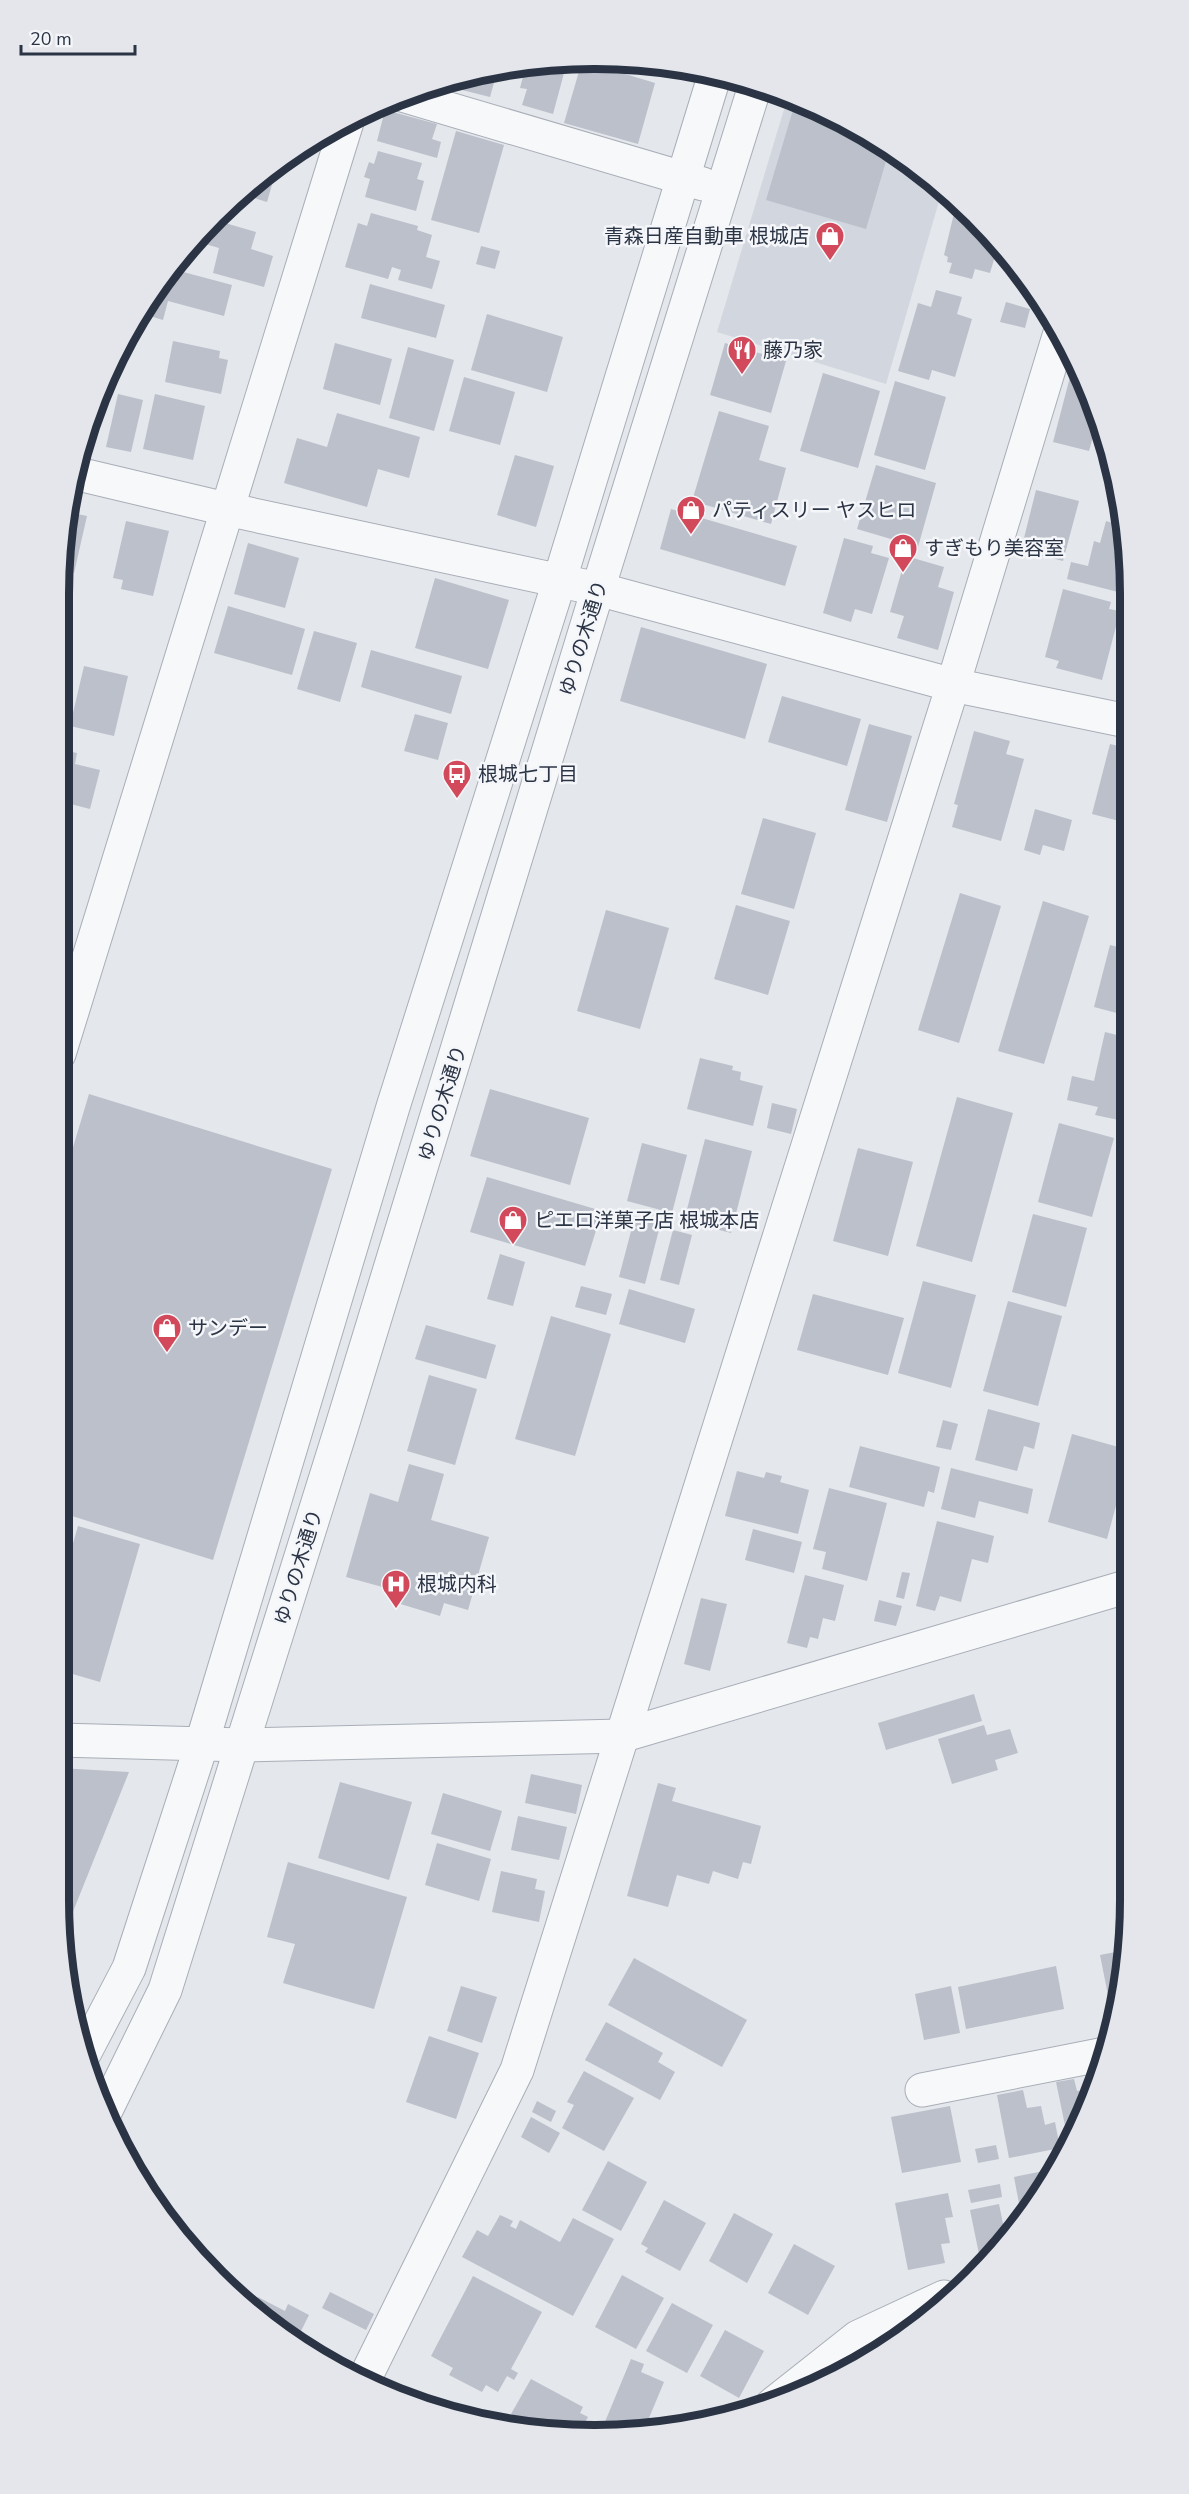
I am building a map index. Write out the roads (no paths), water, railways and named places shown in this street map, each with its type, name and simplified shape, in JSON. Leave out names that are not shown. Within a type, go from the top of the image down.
[{"type":"street","name":"ゆりの木通り","points":[[89,2044],[129,1968],[202,1743],[393,1107],[559,582],[712,83]]},
{"type":"street","name":"ゆりの木通り","points":[[110,2102],[165,1990],[243,1745],[753,94]]},
{"type":"street","points":[[418,100],[723,190]]},
{"type":"street","points":[[69,1018],[344,133]]},
{"type":"street","points":[[366,2373],[517,2070],[952,685],[1056,344]]},
{"type":"street","points":[[83,475],[226,509],[598,589],[952,685],[1120,720]]},
{"type":"street","points":[[69,1740],[243,1745],[621,1736],[1120,1589]]},
{"type":"street","points":[[922,2090],[1096,2056]]},
{"type":"street","points":[[804,2382],[858,2337],[930,2303]]},
{"type":"place","name":"青森日産自動車 根城店","points":[[830,262]]},
{"type":"place","name":"藤乃家","points":[[742,376]]},
{"type":"place","name":"パティスリー ヤスヒロ","points":[[691,536]]},
{"type":"place","name":"すぎもり美容室","points":[[903,574]]},
{"type":"place","name":"根城七丁目","points":[[457,800]]},
{"type":"place","name":"ピエロ洋菓子店 根城本店","points":[[513,1246]]},
{"type":"place","name":"サンデー","points":[[167,1354]]},
{"type":"place","name":"根城内科","points":[[396,1610]]}]
